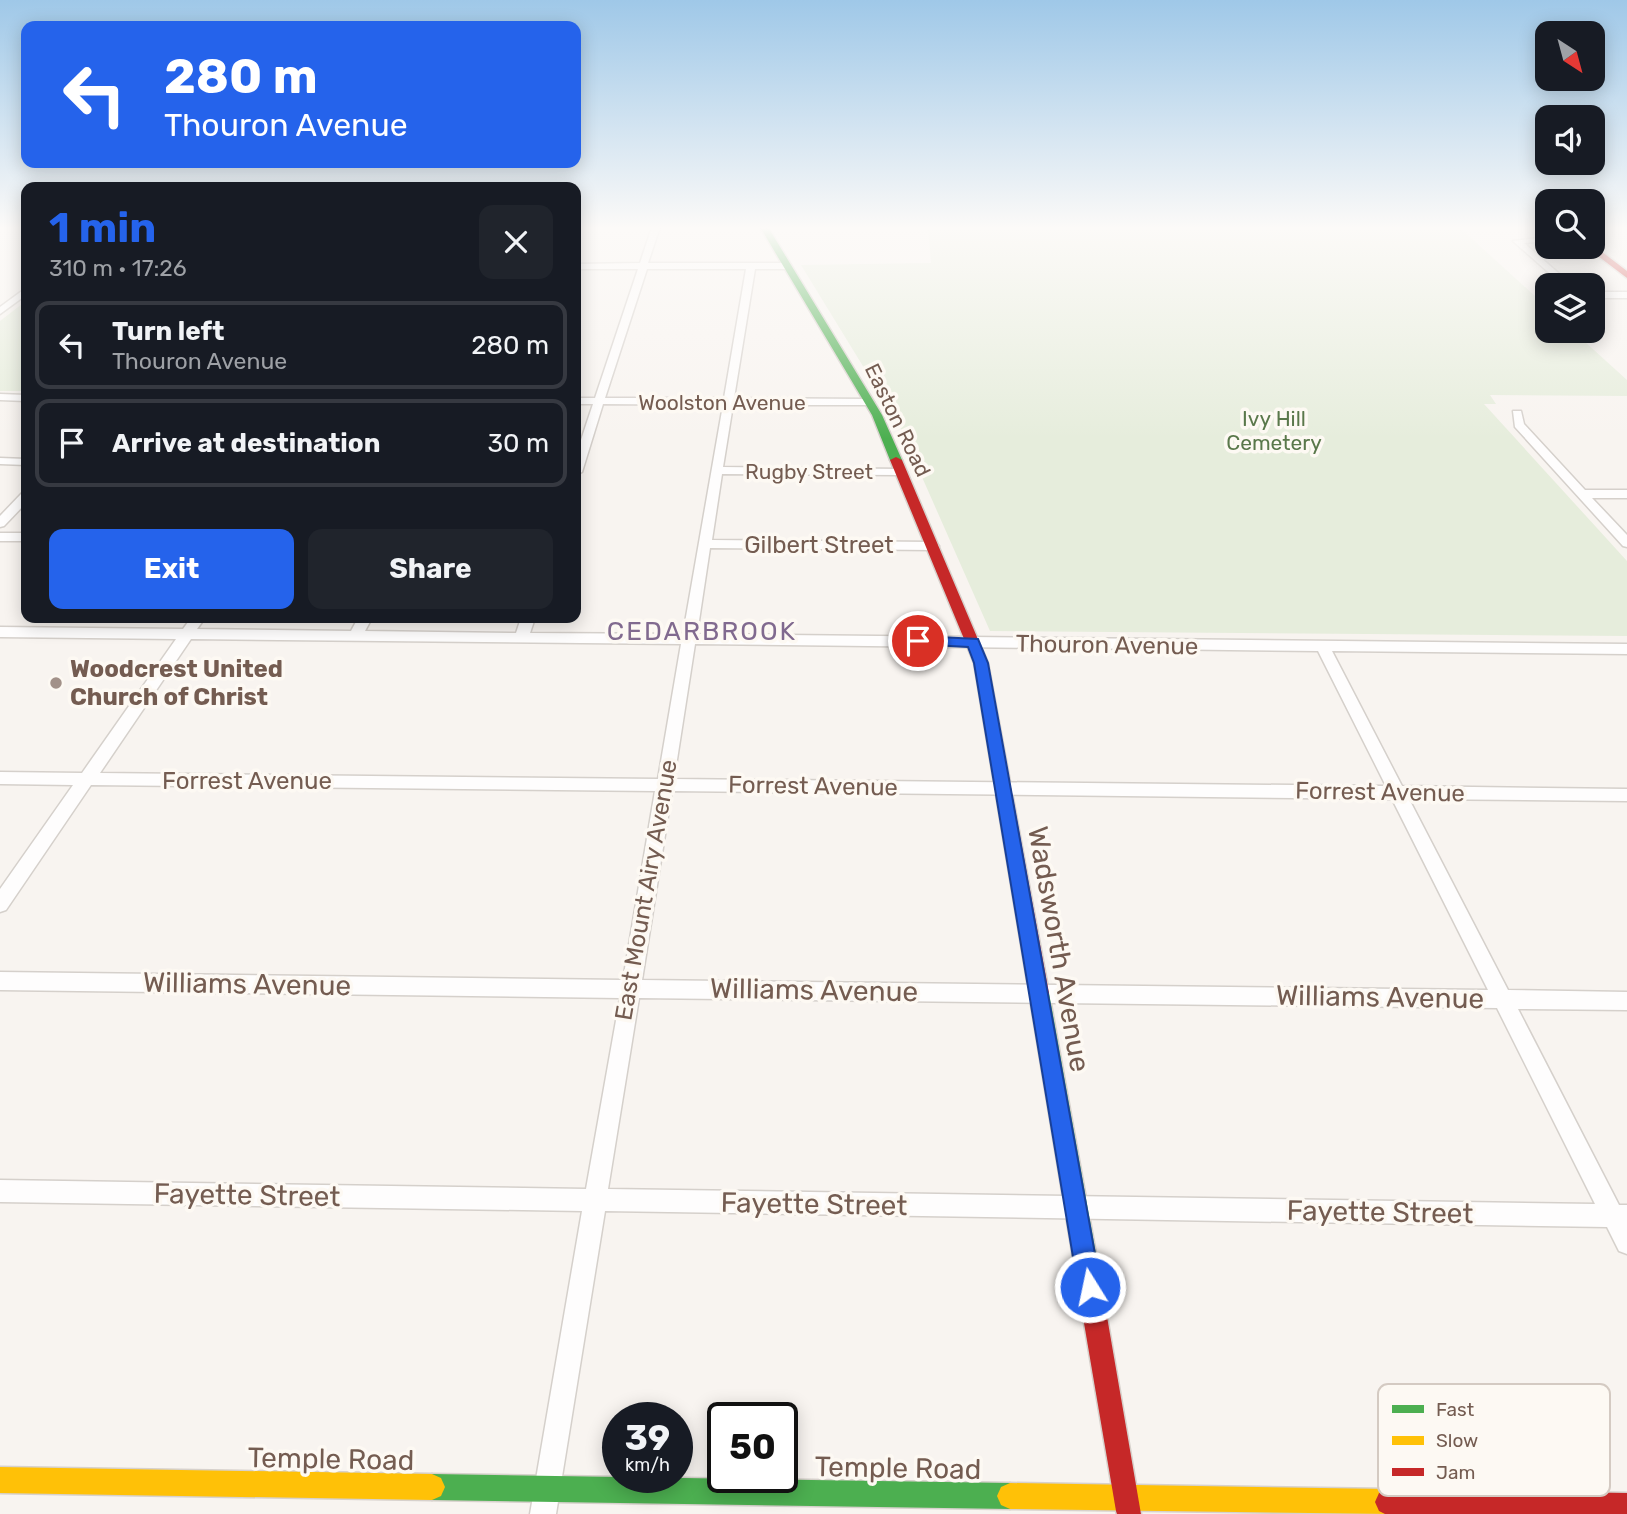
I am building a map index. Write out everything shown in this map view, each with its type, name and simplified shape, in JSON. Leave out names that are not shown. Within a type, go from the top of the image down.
[{"type":"main road","name":"Easton Road","points":[[806,298],[869,402],[973,642]]},
{"type":"main road","name":"Wadsworth Avenue","points":[[973,642],[985,676],[1128,1506]]},
{"type":"main road","name":"Temple Road","points":[[0,1480],[547,1489],[1128,1506],[1627,1506]]},
{"type":"street","points":[[0,311],[17,298]]},
{"type":"street","points":[[581,457],[633,298]]},
{"type":"street","name":"East Mount Airy Avenue","points":[[543,1514],[746,298]]},
{"type":"street","points":[[0,397],[21,398]]},
{"type":"street","name":"Woolston Avenue","points":[[581,401],[869,402]]},
{"type":"street","points":[[1517,413],[1519,425],[1627,543]]},
{"type":"street","points":[[0,461],[21,462]]},
{"type":"street","name":"Rugby Street","points":[[717,470],[901,472]]},
{"type":"street","points":[[1581,494],[1627,494]]},
{"type":"street","points":[[0,523],[21,501]]},
{"type":"street","points":[[0,537],[21,537]]},
{"type":"street","name":"Gilbert Street","points":[[704,544],[933,547]]},
{"type":"street","points":[[0,904],[195,623]]},
{"type":"street","points":[[356,635],[362,623]]},
{"type":"street","points":[[521,637],[526,623]]},
{"type":"street","name":"Thouron Avenue","points":[[0,632],[1627,649]]},
{"type":"street","points":[[1323,646],[1502,999],[1620,1216],[1627,1243]]},
{"type":"street","name":"Forrest Avenue","points":[[0,778],[1627,795]]},
{"type":"street","name":"Williams Avenue","points":[[0,981],[1627,1001]]},
{"type":"street","name":"Fayette Street","points":[[0,1191],[1620,1216]]},
{"type":"green space","name":"Ivy Hill Cemetery","points":[[821,298],[1535,298],[1535,343],[1586,343],[1627,380],[1627,396],[1490,395],[1496,404],[1484,404],[1627,561],[1627,636],[990,631],[899,425]]},
{"type":"green space","points":[[21,305],[21,391],[0,391],[0,321]]},
{"type":"traffic: fast","points":[[806,298],[877,415],[896,460]]},
{"type":"traffic: fast","points":[[1039,993],[1088,1276]]},
{"type":"traffic: fast","points":[[432,1487],[1010,1496]]},
{"type":"traffic: slow","points":[[0,1480],[432,1487]]},
{"type":"traffic: slow","points":[[1010,1496],[1388,1502]]},
{"type":"traffic: jam","points":[[896,460],[981,663],[1039,993]]},
{"type":"traffic: jam","points":[[1088,1276],[1129,1511]]},
{"type":"traffic: jam","points":[[1388,1502],[1627,1506]]},
{"type":"place","name":"Woodcrest United Church of Christ","points":[[56,683]]},
{"type":"district","name":"CEDARBROOK","points":[[702,631]]},
{"type":"route","points":[[918,641],[973,642],[985,676],[1090,1287]]}]
